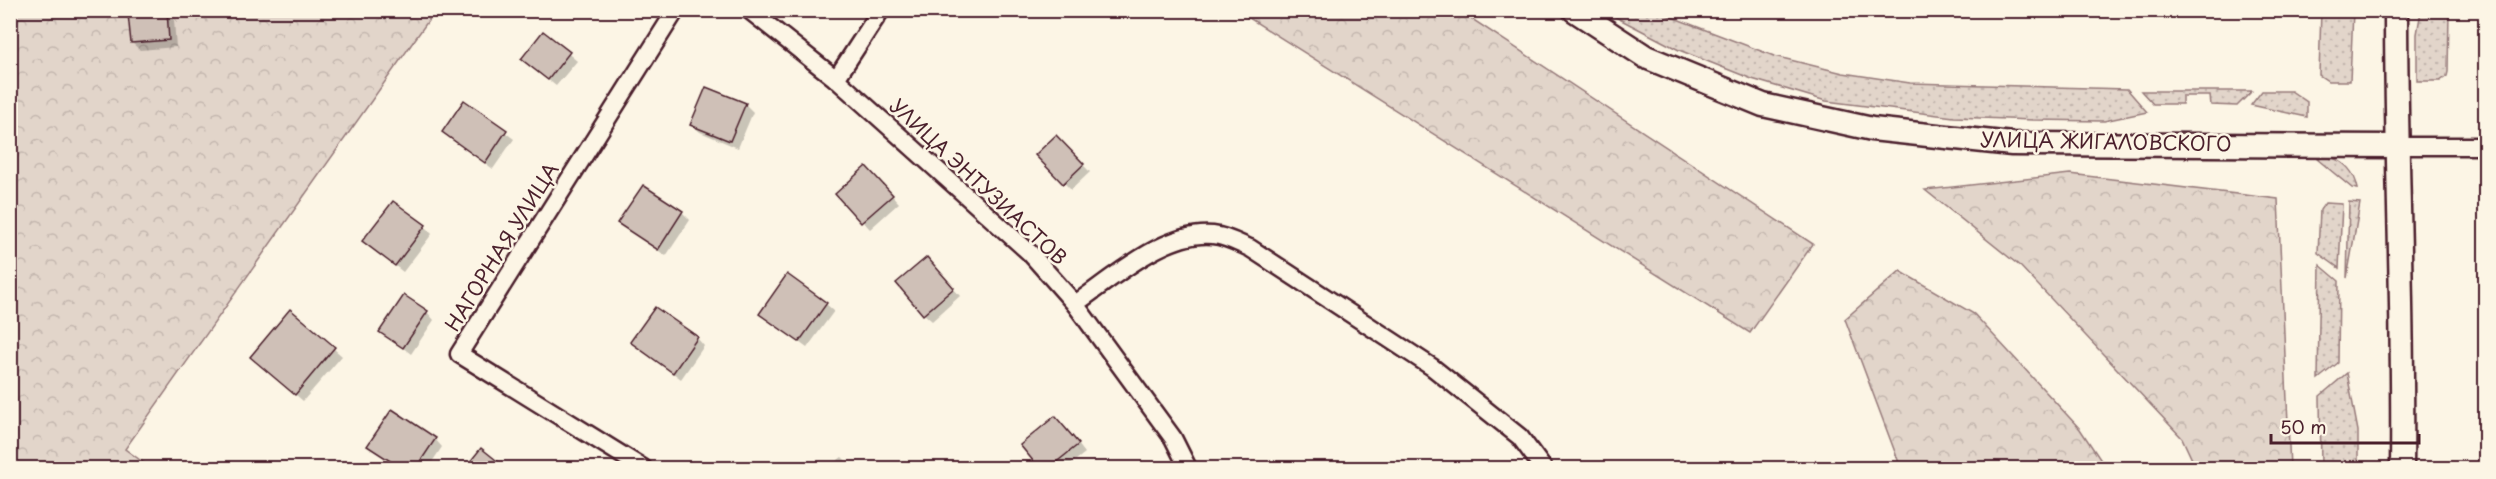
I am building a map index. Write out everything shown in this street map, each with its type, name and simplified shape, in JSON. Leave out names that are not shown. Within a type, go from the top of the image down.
[{"type":"main road","name":"УЛИЦА ЖИГАЛОВСКОГО","points":[[1574,10],[1646,57],[1762,105],[1872,129],[2012,144],[2396,146]]},
{"type":"main road","points":[[2396,10],[2402,468]]},
{"type":"street","name":"НАГОРНАЯ УЛИЦА","points":[[643,468],[459,354],[676,10]]},
{"type":"street","points":[[749,10],[836,79],[881,10]]},
{"type":"street","name":"УЛИЦА ЭНТУЗИАСТОВ","points":[[836,79],[1030,253],[1076,304],[1173,438],[1188,468]]},
{"type":"street","name":"УЛИЦА ЖИГАЛОВСКОГО","points":[[2396,146],[2486,146]]},
{"type":"street","points":[[1076,304],[1154,249],[1184,237],[1218,236],[1250,248],[1432,367],[1520,437],[1543,468]]},
{"type":"green space","points":[[10,11],[435,11],[125,449],[151,468],[11,468]]},
{"type":"green space","points":[[1238,11],[1460,11],[1813,244],[1750,333]]},
{"type":"green space","points":[[1604,11],[1656,11],[1774,56],[1843,73],[1910,83],[2127,89],[2147,112],[2104,121],[2033,120],[1954,117],[1826,101],[1752,79],[1679,50]]},
{"type":"green space","points":[[2321,11],[2353,11],[2350,81],[2328,81],[2319,75]]},
{"type":"green space","points":[[2421,11],[2449,11],[2448,72],[2447,76],[2440,81],[2417,81],[2417,34]]},
{"type":"green space","points":[[2141,91],[2252,91],[2237,106],[2211,105],[2210,96],[2182,96],[2182,104],[2153,104]]},
{"type":"green space","points":[[2262,91],[2291,91],[2307,102],[2307,117],[2251,105]]},
{"type":"green space","points":[[2328,157],[2348,168],[2358,189],[2352,188],[2317,159]]},
{"type":"green space","points":[[2070,174],[2278,199],[2290,468],[2196,468],[2182,438],[2021,267],[1925,190]]},
{"type":"green space","points":[[2349,202],[2360,203],[2347,278]]},
{"type":"green space","points":[[2325,203],[2342,204],[2339,268],[2318,253],[2320,210]]},
{"type":"green space","points":[[2320,265],[2339,281],[2338,363],[2318,379]]},
{"type":"green space","points":[[1900,271],[1974,314],[2080,429],[2106,468],[1901,468],[1845,319]]},
{"type":"green space","points":[[2347,373],[2358,431],[2358,468],[2321,468],[2320,396]]},
{"type":"building","points":[[167,11],[169,40],[131,43],[128,14]]},
{"type":"building","points":[[543,31],[570,52],[548,80],[521,59]]},
{"type":"building","points":[[706,87],[746,103],[730,141],[690,125]]},
{"type":"building","points":[[464,100],[507,130],[485,163],[442,132]]},
{"type":"building","points":[[1056,135],[1084,164],[1063,184],[1035,155]]},
{"type":"building","points":[[866,166],[893,195],[861,223],[835,194]]},
{"type":"building","points":[[643,185],[683,211],[658,250],[617,223]]},
{"type":"building","points":[[393,201],[426,225],[395,266],[362,241]]},
{"type":"building","points":[[927,257],[954,288],[923,315],[896,283]]},
{"type":"building","points":[[787,274],[827,303],[799,342],[759,314]]},
{"type":"building","points":[[404,295],[428,311],[403,348],[379,332]]},
{"type":"building","points":[[655,307],[698,337],[673,373],[630,342]]},
{"type":"building","points":[[290,309],[335,347],[295,395],[250,357]]},
{"type":"building","points":[[392,409],[436,438],[416,468],[401,468],[367,446]]},
{"type":"building","points":[[1055,416],[1079,444],[1049,468],[1039,468],[1020,445]]},
{"type":"building","points":[[481,448],[506,468],[465,468]]}]
